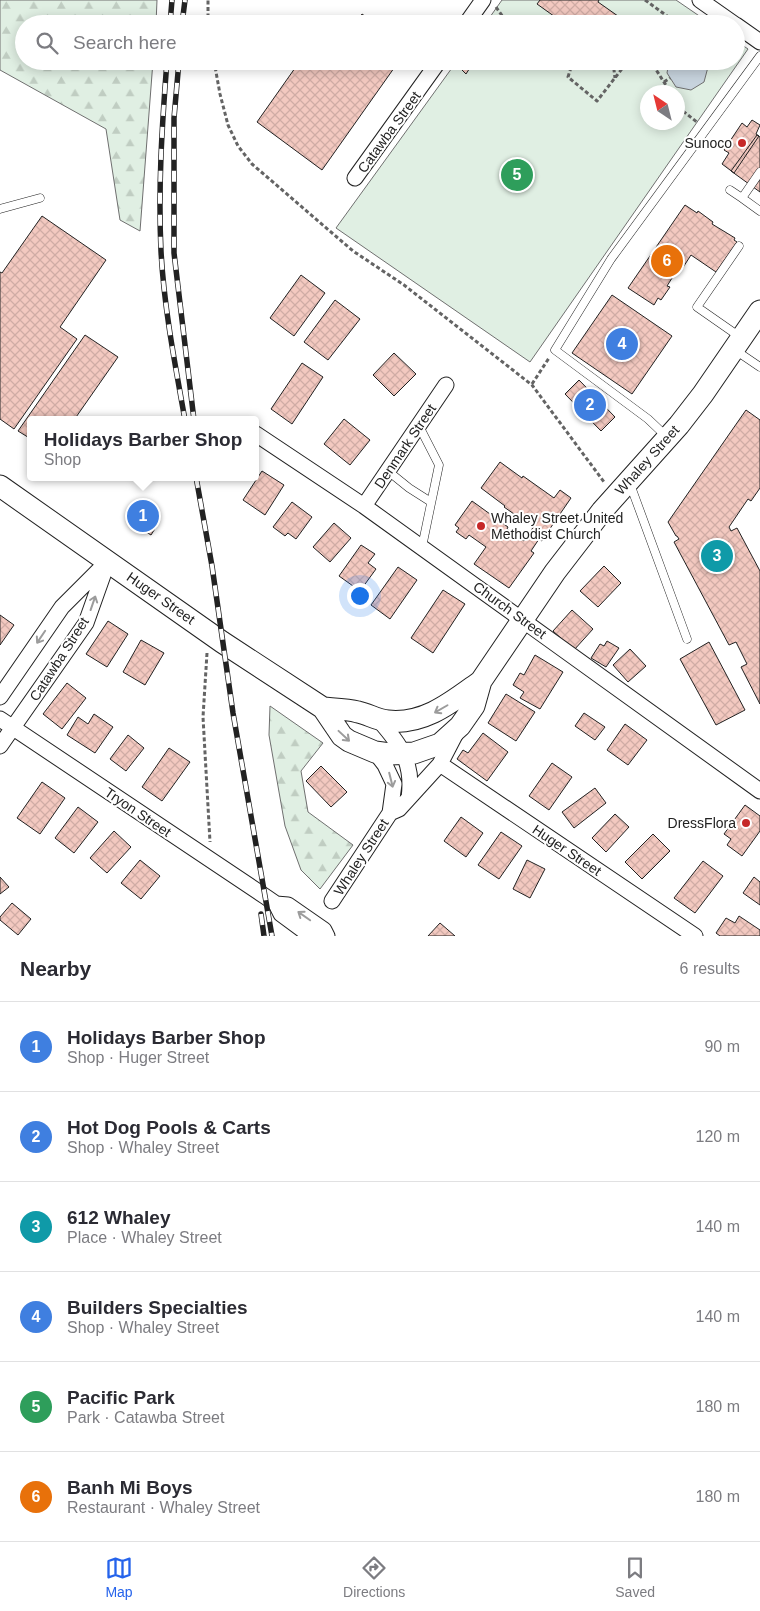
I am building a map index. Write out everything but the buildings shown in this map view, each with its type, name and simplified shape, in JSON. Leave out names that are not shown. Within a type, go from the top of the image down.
[{"type":"main road","name":"Whaley Street","points":[[323,708],[342,736],[375,752],[405,754],[428,749],[440,744],[460,726],[474,706],[481,681],[522,619],[578,541],[614,497],[668,438],[703,394],[760,311]]},
{"type":"main road","name":"Huger Street","points":[[0,486],[212,635],[323,708]]},
{"type":"main road","name":"Whaley Street","points":[[323,708],[358,712],[388,721],[404,721],[436,712],[481,681]]},
{"type":"street","points":[[700,0],[721,15]]},
{"type":"street","points":[[475,15],[487,2]]},
{"type":"street","points":[[745,32],[760,42]]},
{"type":"street","name":"Catawba Street","points":[[355,178],[433,70]]},
{"type":"street","name":"Denmark Street","points":[[364,506],[446,385]]},
{"type":"street","name":"Church Street","points":[[259,436],[422,547],[760,791]]},
{"type":"street","name":"Catawba Street","points":[[0,697],[62,607],[108,561]]},
{"type":"street","name":"Catawba Street","points":[[0,746],[86,623],[108,561]]},
{"type":"street","name":"Tryon Street","points":[[0,719],[276,904],[282,914],[311,936]]},
{"type":"street","points":[[378,719],[397,740],[405,754],[410,771],[411,786],[409,798]]},
{"type":"street","name":"Whaley Street","points":[[390,812],[399,809],[440,764],[460,726]]},
{"type":"street","name":"Whaley Street","points":[[332,901],[390,812],[394,784],[385,765],[375,752]]},
{"type":"street","name":"Huger Street","points":[[440,764],[695,936]]},
{"type":"street","name":"Tryon Street","points":[[276,904],[288,904],[324,930],[327,936]]},
{"type":"lane","points":[[668,438],[648,419],[555,350],[611,259],[760,56]]},
{"type":"lane","points":[[742,198],[760,172]]},
{"type":"lane","points":[[730,190],[760,211]]},
{"type":"lane","points":[[0,209],[40,198]]},
{"type":"lane","points":[[738,246],[697,307],[760,367]]},
{"type":"lane","points":[[419,426],[439,465],[422,547]]},
{"type":"lane","points":[[388,471],[409,488],[431,502]]},
{"type":"lane","points":[[629,480],[687,639]]},
{"type":"path","points":[[208,0],[208,15]]},
{"type":"path","points":[[645,0],[666,15]]},
{"type":"path","points":[[487,2],[497,8],[502,15]]},
{"type":"path","points":[[216,70],[228,125],[238,146],[252,164],[353,251],[404,285],[532,384],[614,497]]},
{"type":"path","points":[[570,70],[568,77],[597,101],[621,70]]},
{"type":"path","points":[[614,70],[615,78]]},
{"type":"path","points":[[656,70],[666,85]]},
{"type":"path","points":[[664,82],[670,78]]},
{"type":"path","points":[[685,113],[706,130]]},
{"type":"path","points":[[532,384],[555,350]]},
{"type":"path","points":[[210,860],[203,717],[205,658],[212,635]]},
{"type":"green space","points":[[0,0],[157,0],[156,15],[15,15],[15,70],[152,70],[140,231],[120,220],[106,129],[0,70]]},
{"type":"green space","points":[[502,0],[676,0],[698,15],[491,15]]},
{"type":"green space","points":[[450,70],[733,70],[530,362],[336,228]]},
{"type":"green space","points":[[270,706],[323,743],[301,771],[308,812],[353,845],[320,889],[301,870],[285,826],[269,735]]},
{"type":"shaded area","points":[[668,70],[707,70],[704,82],[691,90],[685,89],[685,85],[675,85],[667,73]]},
{"type":"railway","points":[[171,15],[172,0]]},
{"type":"railway","points":[[183,15],[185,0]]},
{"type":"railway","points":[[166,70],[161,156],[162,272],[167,315],[184,416]]},
{"type":"railway","points":[[178,70],[174,118],[174,253],[194,416]]},
{"type":"railway","points":[[197,481],[212,566],[233,713],[272,936]]},
{"type":"railway","points":[[261,914],[264,936]]},
{"type":"place","name":"Sunoco","points":[[742,143]]},
{"type":"place","name":"Pacific Park","points":[[517,175]]},
{"type":"place","name":"Banh Mi Boys","points":[[667,261]]},
{"type":"place","name":"Builders Specialties","points":[[622,344]]},
{"type":"place","name":"Hot Dog Pools & Carts","points":[[590,405]]},
{"type":"place","name":"Holidays Barber Shop","points":[[143,516]]},
{"type":"place","name":"Whaley Street United Methodist Church","points":[[481,526]]},
{"type":"place","name":"612 Whaley","points":[[717,556]]},
{"type":"place","name":"DressFlora","points":[[746,823]]}]
